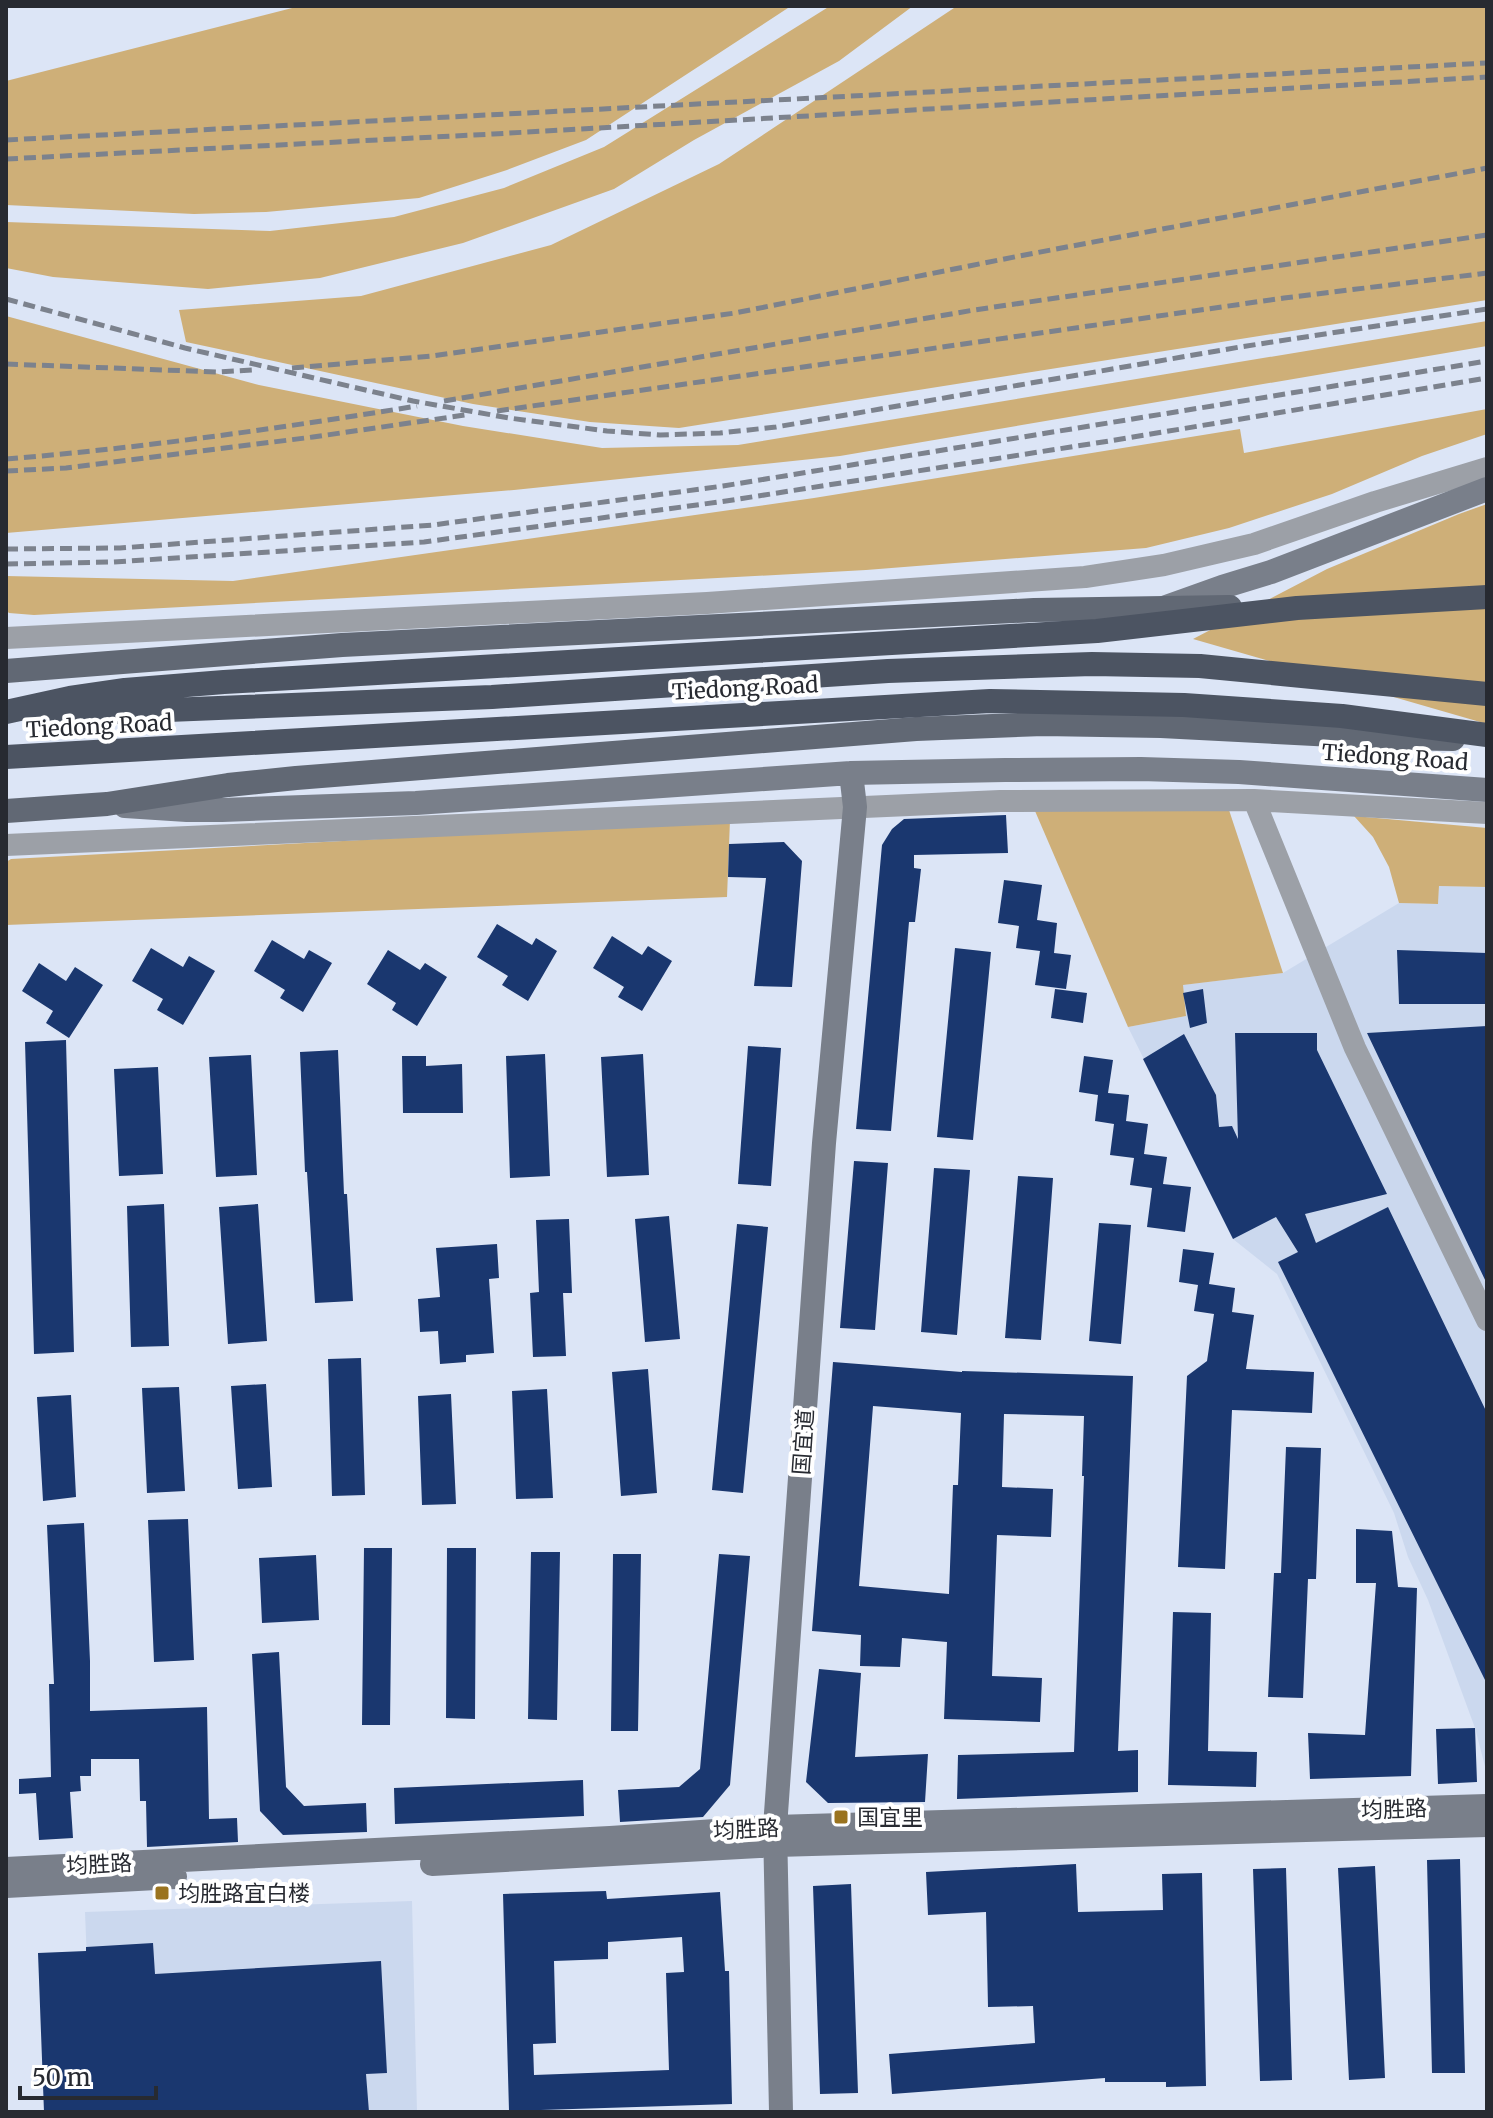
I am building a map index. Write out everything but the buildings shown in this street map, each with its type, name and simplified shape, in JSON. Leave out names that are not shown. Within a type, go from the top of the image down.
[{"type":"highway","points":[[6,712],[125,690],[210,683],[1097,631],[1297,608],[1487,597]]},
{"type":"highway","name":"Tiedong Road","points":[[6,712],[118,712],[462,699],[888,671],[1092,664],[1200,666],[1487,694]]},
{"type":"highway","name":"Tiedong Road","points":[[6,757],[990,701],[1184,705],[1342,716],[1487,737]]},
{"type":"main road","points":[[6,671],[342,645],[1034,610],[1297,608]]},
{"type":"main road","points":[[107,804],[296,778],[916,729],[1043,724],[1161,726],[1392,738],[1487,737]]},
{"type":"main road","name":"Tiedong Road","points":[[6,811],[107,804]]},
{"type":"street","points":[[6,638],[707,603],[1085,577],[1164,565],[1254,544],[1375,502],[1487,468]]},
{"type":"street","points":[[1097,631],[1271,572],[1487,489]]},
{"type":"street","name":"Tiedong Road","points":[[107,804],[222,810],[416,803],[851,773],[1141,769],[1239,772],[1487,790]]},
{"type":"street","name":"国宜道","points":[[781,2112],[776,1836],[824,1143],[855,807],[851,773]]},
{"type":"street","points":[[1254,800],[1355,1048],[1487,1320]]},
{"type":"street","points":[[6,845],[1000,801],[1254,800],[1487,813]]},
{"type":"street","name":"均胜路","points":[[6,1886],[776,1836],[1487,1806]]},
{"type":"street","name":"均胜路","points":[[6,1869],[610,1838],[1487,1825]]},
{"type":"shaded area","points":[[300,6],[791,6],[586,140],[507,170],[419,198],[266,212],[194,214],[6,205],[6,81]]},
{"type":"shaded area","points":[[830,6],[913,6],[839,61],[694,140],[614,189],[463,243],[320,278],[208,289],[53,277],[6,268],[6,222],[270,231],[394,217],[504,188],[604,147]]},
{"type":"shaded area","points":[[957,6],[1487,6],[1487,300],[679,428],[590,422],[473,404],[186,342],[179,310],[361,296],[551,245],[719,164]]},
{"type":"shaded area","points":[[6,316],[259,385],[463,426],[602,448],[738,445],[1487,321],[1487,346],[840,456],[514,490],[6,533]]},
{"type":"shaded area","points":[[1487,409],[1487,434],[1422,456],[1332,494],[1229,528],[1146,548],[866,570],[34,615],[9,613],[6,610],[6,576],[233,581],[814,498],[1240,429],[1244,453]]},
{"type":"shaded area","points":[[1487,504],[1487,724],[1193,639],[1327,569]]},
{"type":"shaded area","points":[[1227,804],[1283,973],[1183,985],[1186,1016],[1128,1027],[1035,811]]},
{"type":"shaded area","points":[[1354,816],[1487,828],[1487,887],[1439,886],[1438,904],[1399,903],[1389,867],[1373,837]]},
{"type":"shaded area","points":[[730,820],[727,897],[6,925],[6,862],[11,859]]},
{"type":"shaded area","points":[[1439,886],[1487,887],[1487,1774],[1475,1728],[1428,1600],[1408,1557],[1394,1513],[1277,1274],[1233,1239],[1128,1027],[1186,1016],[1182,985],[1283,973],[1399,903],[1438,904]]},
{"type":"shaded area","points":[[412,1901],[417,2112],[93,2112],[85,1912]]},
{"type":"railway","points":[[6,140],[1487,63]]},
{"type":"railway","points":[[6,159],[1487,77]]},
{"type":"railway","points":[[292,368],[432,356],[735,313],[1487,168]]},
{"type":"railway","points":[[444,401],[974,310],[1487,235]]},
{"type":"railway","points":[[497,411],[1284,298],[1487,273]]},
{"type":"railway","points":[[6,299],[185,348],[413,401],[509,418],[660,435],[776,427],[1240,347],[1487,309]]},
{"type":"railway","points":[[6,549],[120,548],[433,525],[723,486],[1487,361]]},
{"type":"railway","points":[[6,364],[217,372],[252,370]]},
{"type":"railway","points":[[6,564],[113,562],[424,542],[726,501],[1487,378]]},
{"type":"railway","points":[[6,459],[212,437],[417,406]]},
{"type":"railway","points":[[6,471],[66,468],[465,415]]},
{"type":"place","name":"国宜里","points":[[841,1817]]},
{"type":"place","name":"均胜路宜白楼","points":[[162,1893]]}]
